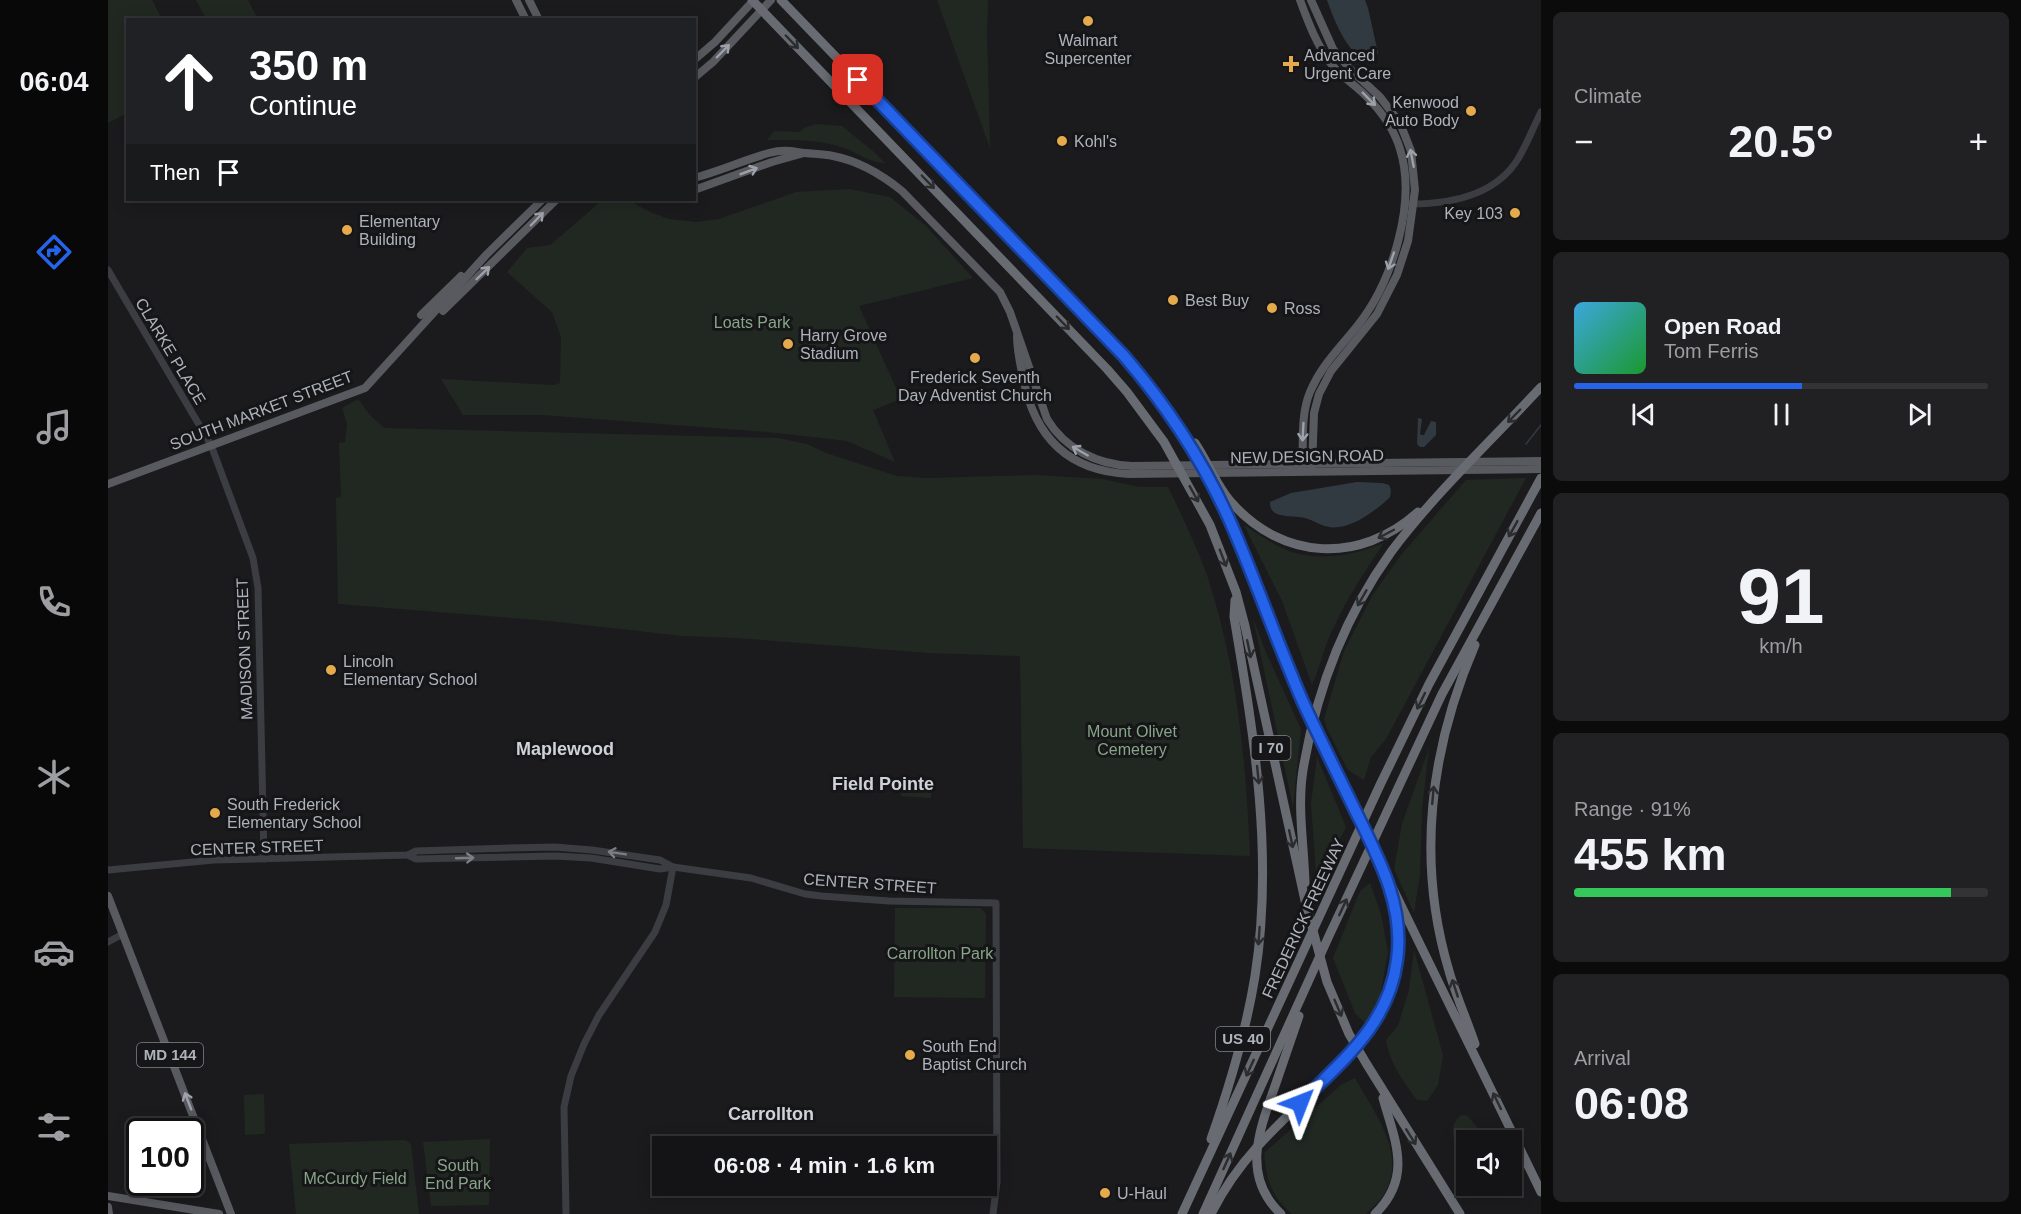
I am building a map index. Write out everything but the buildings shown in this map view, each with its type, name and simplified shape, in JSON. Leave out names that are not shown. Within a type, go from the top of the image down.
[{"type":"highway","name":"I 70","points":[[753,0],[1090,350],[1127,392],[1164,442],[1204,513],[1236,592],[1306,905],[1327,981],[1349,1034],[1460,1214]]},
{"type":"highway","points":[[781,0],[1157,392],[1186,429],[1229,500],[1250,520],[1292,544],[1323,549],[1353,547],[1379,538],[1406,523],[1449,485]]},
{"type":"highway","points":[[1124,356],[1155,394],[1181,432],[1212,485],[1238,540],[1303,701],[1541,1192]]},
{"type":"highway","points":[[1306,905],[1301,793],[1303,771],[1320,699],[1343,635],[1370,584],[1402,538],[1541,387]]},
{"type":"highway","name":"FREDERICK FREEWAY","points":[[1182,1214],[1419,704],[1541,478]]},
{"type":"highway","points":[[1488,1082],[1455,988],[1442,942],[1433,891],[1431,838],[1435,774],[1448,717],[1468,661],[1498,590],[1541,513]]},
{"type":"highway","name":"FREDERICK FREEWAY","points":[[1203,1214],[1442,694],[1498,590]]},
{"type":"highway","name":"US 40","points":[[1192,1193],[1239,1055],[1251,1001],[1259,946],[1262,825],[1254,741],[1234,617],[1236,592]]},
{"type":"highway","points":[[1211,1214],[1224,1191],[1252,1153],[1359,1045],[1385,1005],[1395,975],[1399,944],[1392,896],[1380,861]]},
{"type":"highway","points":[[1281,1214],[1263,1191],[1258,1177],[1256,1162],[1259,1133],[1328,938]]},
{"type":"highway","points":[[1375,1214],[1392,1191],[1399,1163],[1396,1141],[1380,1087]]},
{"type":"main road","points":[[516,0],[526,18]]},
{"type":"main road","points":[[529,0],[538,18]]},
{"type":"main road","points":[[696,56],[715,42],[753,0]]},
{"type":"main road","points":[[696,76],[771,0]]},
{"type":"main road","points":[[1300,0],[1308,21],[1334,68],[1378,108],[1391,127],[1405,169],[1409,204],[1406,250],[1387,297],[1331,371],[1319,394],[1314,413],[1307,467]]},
{"type":"main road","points":[[1311,0],[1333,49],[1350,69],[1380,97],[1400,123],[1413,162],[1415,190],[1409,204]]},
{"type":"main road","name":"NEW DESIGN ROAD","points":[[696,177],[770,153],[793,150],[831,155],[855,162],[876,172],[902,191],[995,286],[1010,312],[1017,336],[1017,348],[1030,406],[1037,422],[1048,438],[1069,456],[1094,468],[1118,473],[1149,469],[1307,467],[1526,465],[1541,469]]},
{"type":"main road","name":"NEW DESIGN ROAD","points":[[696,189],[772,162],[805,153]]},
{"type":"main road","name":"SOUTH MARKET STREET","points":[[108,484],[365,388],[487,254],[541,201]]},
{"type":"main road","name":"SOUTH MARKET STREET","points":[[409,341],[462,294],[555,201]]},
{"type":"main road","points":[[421,315],[467,270],[487,254]]},
{"type":"main road","name":"NEW DESIGN ROAD","points":[[1526,465],[1541,460]]},
{"type":"main road","name":"MD 144","points":[[108,896],[231,1214]]},
{"type":"main road","points":[[108,1196],[219,1214]]},
{"type":"main road","points":[[108,1207],[110,1214]]},
{"type":"street","points":[[1409,204],[1462,198],[1478,194],[1496,183],[1510,170],[1518,158],[1541,112]]},
{"type":"street","name":"CLARKE PLACE","points":[[108,270],[211,445]]},
{"type":"street","name":"MADISON STREET","points":[[211,445],[253,558],[257,575],[264,859]]},
{"type":"street","name":"CENTER STREET","points":[[108,870],[214,860],[408,855],[416,851],[433,850],[555,847],[592,849],[660,860],[673,867],[751,878],[805,894],[889,901],[996,903],[997,1182],[993,1214]]},
{"type":"street","points":[[566,1214],[564,1107],[571,1076],[598,1015],[655,932],[666,905],[673,867]]},
{"type":"street","points":[[108,942],[123,934]]},
{"type":"green space","points":[[108,0],[152,0],[161,18],[126,18],[126,114],[108,123]]},
{"type":"green space","points":[[196,0],[248,0],[257,18],[205,18]]},
{"type":"green space","points":[[937,0],[988,0],[990,148]]},
{"type":"green space","points":[[816,124],[842,126],[885,163],[825,143],[767,140],[774,131],[800,132]]},
{"type":"green space","name":"Loats Park","points":[[849,189],[890,197],[926,226],[973,278],[859,306],[901,399],[873,410],[895,462],[847,441],[768,432],[542,415],[463,415],[441,379],[554,385],[560,383],[561,337],[552,312],[507,272],[527,248],[550,245],[600,201],[630,201],[669,219],[696,222],[719,219],[796,192]]},
{"type":"green space","name":"Mount Olivet Cemetery","points":[[358,399],[369,414],[384,428],[778,438],[807,444],[826,453],[897,476],[926,478],[1036,475],[1103,479],[1139,487],[1168,487],[1207,575],[1226,644],[1243,749],[1250,856],[1023,848],[1020,656],[930,653],[683,636],[549,621],[338,604],[336,498],[341,497],[339,443],[345,442],[347,424],[342,408]]},
{"type":"green space","points":[[1526,478],[1386,739],[1371,757],[1364,780],[1348,770],[1324,719],[1344,651],[1372,596],[1401,555],[1466,480]]},
{"type":"green space","points":[[1244,525],[1276,545],[1302,555],[1344,555],[1384,543],[1338,618],[1312,685],[1282,601]]},
{"type":"green space","points":[[1253,618],[1267,655],[1301,729],[1293,807]]},
{"type":"green space","points":[[1429,748],[1422,810],[1420,875],[1414,913],[1394,869],[1402,824]]},
{"type":"green space","points":[[1317,757],[1346,827],[1319,882],[1316,873],[1311,804]]},
{"type":"green space","points":[[902,781],[932,783],[931,798],[901,796]]},
{"type":"green space","points":[[1370,883],[1381,914],[1388,952],[1380,997],[1366,1024],[1355,1013],[1333,958],[1360,891]]},
{"type":"green space","name":"Carrollton Park","points":[[895,908],[981,908],[986,914],[985,998],[894,997]]},
{"type":"green space","points":[[1414,950],[1443,1055],[1438,1085],[1427,1101],[1417,1100],[1402,1079],[1394,1065],[1386,1040],[1398,1026],[1409,990]]},
{"type":"green space","points":[[1355,1078],[1378,1117],[1390,1145],[1392,1174],[1387,1189],[1366,1214],[1292,1214],[1271,1187],[1264,1153],[1342,1084]]},
{"type":"green space","points":[[264,1094],[265,1132],[245,1135],[244,1095]]},
{"type":"green space","points":[[1462,1115],[1468,1116],[1479,1130],[1456,1130],[1456,1146],[1453,1132],[1457,1119]]},
{"type":"green space","name":"South End Park","points":[[490,1139],[489,1205],[431,1206],[423,1142]]},
{"type":"green space","name":"McCurdy Field","points":[[404,1140],[411,1145],[419,1214],[296,1214],[289,1144]]},
{"type":"shaded area","points":[[1327,0],[1365,0],[1378,53],[1374,61],[1367,63],[1353,51],[1338,27]]},
{"type":"shaded area","points":[[1418,418],[1422,419],[1421,435],[1424,435],[1431,421],[1436,422],[1436,435],[1424,447],[1417,444]]},
{"type":"shaded area","points":[[1357,482],[1389,485],[1390,497],[1366,516],[1346,526],[1326,526],[1308,519],[1284,516],[1274,512],[1271,508],[1270,502],[1291,493]]},
{"type":"waterway","points":[[1526,444],[1541,425]]},
{"type":"place","name":"Walmart Supercenter","points":[[1088,21]]},
{"type":"place","name":"Advanced Urgent Care","points":[[1291,64]]},
{"type":"place","name":"Kenwood Auto Body","points":[[1471,111]]},
{"type":"place","name":"Kohl's","points":[[1062,141]]},
{"type":"place","name":"Key 103","points":[[1515,213]]},
{"type":"place","name":"Elementary Building","points":[[347,230]]},
{"type":"place","name":"Best Buy","points":[[1173,300]]},
{"type":"place","name":"Ross","points":[[1272,308]]},
{"type":"place","name":"Harry Grove Stadium","points":[[788,344]]},
{"type":"place","name":"Frederick Seventh Day Adventist Church","points":[[975,358]]},
{"type":"place","name":"Lincoln Elementary School","points":[[331,670]]},
{"type":"place","name":"South Frederick Elementary School","points":[[215,813]]},
{"type":"place","name":"South End Baptist Church","points":[[910,1055]]},
{"type":"place","name":"U-Haul","points":[[1105,1193]]},
{"type":"district","name":"Maplewood","points":[[565,749]]},
{"type":"district","name":"Field Pointe","points":[[883,784]]},
{"type":"district","name":"Carrollton","points":[[771,1114]]},
{"type":"route","points":[[858,80],[1124,356],[1152,390],[1181,432],[1228,518],[1303,701],[1380,861],[1392,896],[1398,929],[1397,960],[1390,992],[1370,1031],[1359,1045],[1300,1103]]}]
